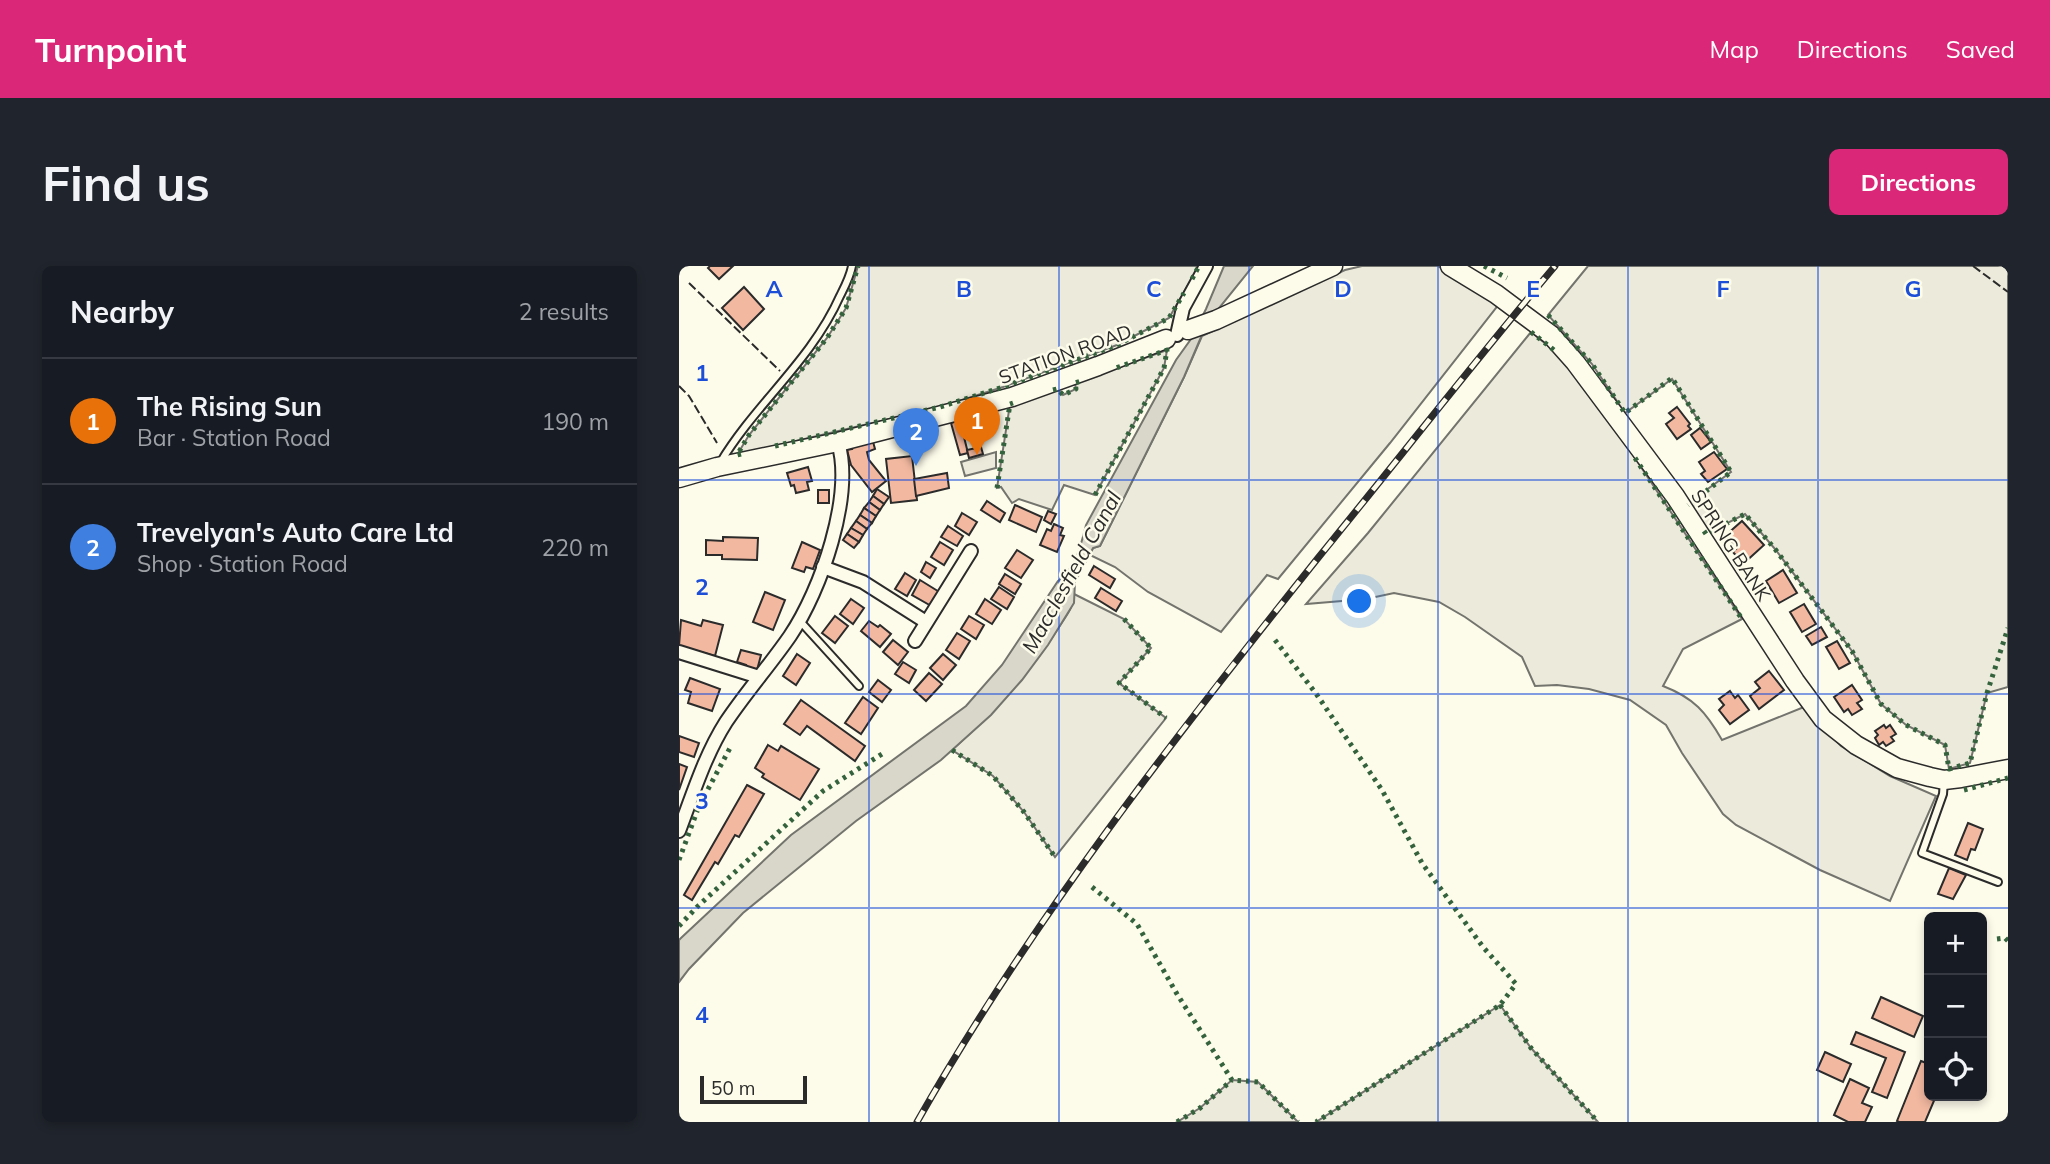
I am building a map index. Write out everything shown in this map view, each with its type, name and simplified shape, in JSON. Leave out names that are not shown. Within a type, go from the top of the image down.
[{"type":"street","points":[[1177,335],[1183,308],[1206,266]]},
{"type":"street","name":"STATION ROAD","points":[[679,478],[717,467],[838,442],[1012,397],[1216,320],[1333,266]]},
{"type":"street","name":"SPRING BANK","points":[[1450,266],[1496,294],[1551,335],[1575,362],[1675,496],[1787,670],[1823,719],[1856,745],[1897,768],[1944,779],[2008,769]]},
{"type":"street","points":[[679,831],[704,765],[726,723],[799,620],[823,567],[837,524],[842,483],[843,460],[838,442]]},
{"type":"street","points":[[915,641],[971,551]]},
{"type":"street","points":[[823,567],[863,582],[926,622]]},
{"type":"street","points":[[679,652],[759,677]]},
{"type":"lane","points":[[717,467],[733,441],[828,324],[852,266]]},
{"type":"lane","points":[[799,620],[859,686]]},
{"type":"lane","points":[[1944,779],[1943,794],[1923,853],[1997,882]]},
{"type":"shaded area","points":[[858,266],[1199,266],[1169,318],[1117,345],[940,407],[737,455],[749,435],[827,338],[846,308]]},
{"type":"shaded area","points":[[1362,266],[1438,266],[1485,291],[1499,304],[1390,443],[1278,579],[1267,575],[1221,632],[1148,592],[1115,567],[1090,555],[1093,548],[1100,546],[1202,336],[1345,270]]},
{"type":"shaded area","points":[[1588,266],[2008,266],[2008,687],[1987,693],[1970,763],[1949,769],[1945,745],[1906,725],[1881,704],[1852,651],[1745,514],[1706,534],[1687,504],[1731,472],[1672,379],[1625,413],[1592,364],[1548,315]]},
{"type":"shaded area","points":[[1531,332],[1562,357],[1619,434],[1742,619],[1683,649],[1663,686],[1698,707],[1722,740],[1804,707],[1841,746],[1890,776],[1936,796],[1890,901],[1820,870],[1736,825],[1723,814],[1666,725],[1630,700],[1589,689],[1557,685],[1535,686],[1522,657],[1439,602],[1394,593],[1366,599],[1306,604],[1368,533]]},
{"type":"shaded area","points":[[1167,350],[1164,368],[1095,495],[1064,485],[1052,510],[1019,499],[1012,503],[1001,487],[997,488],[1010,404],[1057,389],[1063,395],[1076,389],[1075,383]]},
{"type":"shaded area","points":[[996,452],[996,468],[965,476],[961,462]]},
{"type":"shaded area","points":[[1074,594],[1124,619],[1151,648],[1119,683],[1166,718],[1055,857],[1024,812],[993,776],[952,750],[982,722],[1036,661],[1069,611]]},
{"type":"shaded area","points":[[1500,1005],[1531,1048],[1598,1122],[1316,1122]]},
{"type":"shaded area","points":[[1232,1080],[1258,1082],[1298,1122],[1177,1122],[1200,1108]]},
{"type":"water","name":"Macclesfield Canal","points":[[1224,266],[1253,266],[1207,323],[1184,377],[1100,546],[1093,548],[1075,582],[1074,603],[1022,680],[991,715],[941,760],[856,821],[743,913],[679,982],[681,938],[791,835],[966,706],[1002,665],[1073,563],[1086,525],[1176,360],[1191,339]]},
{"type":"building","points":[[733,266],[719,279],[708,268]]},
{"type":"building","points":[[744,287],[764,309],[743,330],[722,308]]},
{"type":"building","points":[[1677,407],[1691,429],[1677,439],[1666,424],[1674,418],[1669,413]]},
{"type":"building","points":[[983,412],[989,435],[972,442],[969,432],[963,433],[968,453],[960,455],[951,423]]},
{"type":"building","points":[[1700,428],[1711,442],[1701,449],[1691,435]]},
{"type":"building","points":[[872,438],[875,449],[867,452],[869,460],[886,481],[872,492],[851,465],[847,450],[852,449],[850,444]]},
{"type":"building","points":[[981,447],[983,454],[969,458],[967,450]]},
{"type":"building","points":[[1714,452],[1727,469],[1708,482],[1701,474],[1705,471],[1699,462]]},
{"type":"building","points":[[912,456],[917,500],[891,503],[886,459]]},
{"type":"building","points":[[808,467],[812,481],[807,482],[809,490],[796,493],[787,473]]},
{"type":"building","points":[[947,473],[949,488],[916,496],[914,479]]},
{"type":"building","points":[[877,489],[889,497],[884,504],[873,496]]},
{"type":"building","points":[[818,490],[829,490],[829,503],[818,503]]},
{"type":"building","points":[[873,496],[884,504],[880,510],[869,502]]},
{"type":"building","points":[[987,501],[1005,513],[1000,522],[981,510]]},
{"type":"building","points":[[869,502],[880,510],[876,516],[864,508]]},
{"type":"building","points":[[1015,505],[1042,517],[1036,532],[1009,520]]},
{"type":"building","points":[[864,508],[876,516],[872,523],[860,515]]},
{"type":"building","points":[[1048,511],[1056,514],[1051,524],[1044,520]]},
{"type":"building","points":[[962,513],[977,522],[969,535],[955,526]]},
{"type":"building","points":[[860,515],[872,523],[867,529],[856,521]]},
{"type":"building","points":[[856,521],[867,529],[863,535],[851,528]]},
{"type":"building","points":[[1742,521],[1764,545],[1743,564],[1733,552],[1737,548],[1726,535]]},
{"type":"building","points":[[1054,524],[1063,528],[1060,535],[1064,536],[1057,552],[1040,545],[1047,529],[1051,531]]},
{"type":"building","points":[[948,526],[963,536],[957,546],[941,537]]},
{"type":"building","points":[[851,528],[863,535],[859,542],[847,534]]},
{"type":"building","points":[[847,534],[859,542],[854,548],[843,540]]},
{"type":"building","points":[[723,537],[758,538],[757,560],[722,559],[722,555],[706,555],[706,540],[723,541]]},
{"type":"building","points":[[802,542],[820,550],[813,569],[806,567],[804,572],[792,568]]},
{"type":"building","points":[[940,542],[953,550],[944,565],[931,557]]},
{"type":"building","points":[[1017,550],[1033,560],[1021,578],[1005,568]]},
{"type":"building","points":[[926,562],[936,568],[930,578],[921,572]]},
{"type":"building","points":[[1094,566],[1115,579],[1110,588],[1089,575]]},
{"type":"building","points":[[1783,570],[1797,593],[1779,603],[1766,581]]},
{"type":"building","points":[[905,573],[916,580],[907,596],[895,589]]},
{"type":"building","points":[[1005,574],[1021,584],[1015,594],[999,584]]},
{"type":"building","points":[[920,580],[941,593],[933,607],[912,595]]},
{"type":"building","points":[[999,587],[1014,597],[1007,609],[991,599]]},
{"type":"building","points":[[1101,588],[1122,601],[1116,611],[1095,598]]},
{"type":"building","points":[[765,592],[785,600],[773,630],[753,622]]},
{"type":"building","points":[[851,599],[864,608],[853,624],[840,614]]},
{"type":"building","points":[[985,599],[1001,610],[992,624],[976,614]]},
{"type":"building","points":[[1804,604],[1816,624],[1802,632],[1790,612]]},
{"type":"building","points":[[835,616],[848,626],[835,643],[822,633]]},
{"type":"building","points":[[969,616],[984,625],[976,639],[961,629]]},
{"type":"building","points":[[681,620],[701,626],[703,620],[723,625],[715,656],[679,646]]},
{"type":"building","points":[[869,621],[878,627],[880,625],[891,634],[880,647],[861,631]]},
{"type":"building","points":[[1821,627],[1827,637],[1812,645],[1806,636]]},
{"type":"building","points":[[957,633],[970,641],[959,659],[946,650]]},
{"type":"building","points":[[893,640],[908,652],[898,665],[883,652]]},
{"type":"building","points":[[1837,641],[1850,663],[1839,669],[1826,647]]},
{"type":"building","points":[[741,650],[761,655],[756,674],[744,671],[746,665],[737,662]]},
{"type":"building","points":[[797,654],[810,663],[796,685],[783,676]]},
{"type":"building","points":[[943,654],[956,665],[943,680],[930,668]]},
{"type":"building","points":[[903,662],[916,670],[909,683],[895,674]]},
{"type":"building","points":[[1769,671],[1784,690],[1759,709],[1750,696],[1760,688],[1755,682]]},
{"type":"building","points":[[929,673],[942,684],[926,701],[914,690]]},
{"type":"building","points":[[690,678],[720,689],[712,711],[688,703],[691,692],[685,690]]},
{"type":"building","points":[[878,680],[891,690],[882,702],[869,692]]},
{"type":"building","points":[[1852,685],[1862,700],[1857,703],[1862,709],[1852,715],[1848,709],[1844,712],[1834,697]]},
{"type":"building","points":[[1730,691],[1735,698],[1738,695],[1749,710],[1730,724],[1719,710],[1724,705],[1719,699]]},
{"type":"building","points":[[863,697],[878,708],[861,734],[845,723]]},
{"type":"building","points":[[801,700],[865,746],[855,761],[807,726],[800,735],[784,724]]},
{"type":"building","points":[[1884,725],[1886,728],[1890,725],[1896,734],[1891,737],[1894,741],[1886,746],[1883,742],[1879,745],[1875,738],[1878,735],[1875,731]]},
{"type":"building","points":[[679,736],[699,743],[694,757],[679,752]]},
{"type":"building","points":[[768,745],[778,751],[781,746],[819,769],[800,800],[762,777],[764,774],[755,768]]},
{"type":"building","points":[[679,764],[687,767],[679,790]]},
{"type":"building","points":[[747,785],[764,794],[739,837],[735,835],[692,900],[684,895]]},
{"type":"building","points":[[1968,823],[1983,829],[1975,850],[1971,849],[1967,860],[1955,855]]},
{"type":"building","points":[[1949,868],[1966,875],[1953,899],[1938,894]]},
{"type":"building","points":[[1881,997],[1923,1016],[1914,1037],[1872,1018]]},
{"type":"building","points":[[1856,1032],[1905,1052],[1887,1098],[1872,1092],[1886,1058],[1851,1044]]},
{"type":"building","points":[[1825,1052],[1851,1064],[1843,1082],[1817,1070]]},
{"type":"building","points":[[1921,1061],[1924,1062],[1924,1101],[1934,1101],[1925,1122],[1897,1121]]},
{"type":"building","points":[[1850,1079],[1869,1088],[1862,1103],[1872,1107],[1865,1122],[1848,1122],[1834,1115]]},
{"type":"railway","points":[[917,1122],[1007,974],[1106,832],[1318,558],[1555,266]]},
{"type":"hedge","points":[[741,454],[737,455],[749,435],[827,338],[846,308],[858,266]]},
{"type":"hedge","points":[[1192,279],[1199,266]]},
{"type":"hedge","points":[[1484,266],[1507,278]]},
{"type":"hedge","points":[[775,446],[940,407],[1117,345],[1169,318],[1184,293]]},
{"type":"hedge","points":[[1548,315],[1592,364],[1625,413],[1672,378],[1731,472],[1688,505]]},
{"type":"hedge","points":[[1531,332],[1554,350]]},
{"type":"hedge","points":[[1095,495],[1164,368],[1167,350],[1116,368]]},
{"type":"hedge","points":[[1053,390],[1057,389],[1063,395],[1076,389],[1075,383],[1081,381]]},
{"type":"hedge","points":[[997,488],[1010,404],[1013,403]]},
{"type":"hedge","points":[[1635,458],[1742,619]]},
{"type":"hedge","points":[[1704,531],[1706,534],[1745,514],[1852,651],[1881,704],[1906,725],[1945,745],[1949,769],[1970,763],[1987,693],[2008,628]]},
{"type":"hedge","points":[[1124,619],[1151,648],[1119,683],[1166,718]]},
{"type":"hedge","points":[[1275,640],[1317,695],[1382,790],[1422,863],[1483,947],[1516,984],[1500,1005],[1316,1122]]},
{"type":"hedge","points":[[679,860],[699,806],[730,748]]},
{"type":"hedge","points":[[952,750],[993,776],[1024,812],[1055,857]]},
{"type":"hedge","points":[[679,926],[823,791],[882,754]]},
{"type":"hedge","points":[[1964,790],[2008,778]]},
{"type":"hedge","points":[[1092,887],[1137,924],[1177,994],[1232,1080],[1258,1082],[1298,1122]]},
{"type":"hedge","points":[[1997,939],[2005,938],[2008,941]]},
{"type":"hedge","points":[[1500,1005],[1531,1048],[1598,1122]]},
{"type":"hedge","points":[[1177,1122],[1200,1108],[1232,1080]]},
{"type":"fence","points":[[1973,266],[2008,292]]},
{"type":"fence","points":[[689,283],[780,371]]},
{"type":"fence","points":[[679,386],[689,396],[717,443]]},
{"type":"place","name":"The Rising Sun","points":[[977,455]]},
{"type":"place","name":"Trevelyan's Auto Care Ltd","points":[[916,466]]}]
